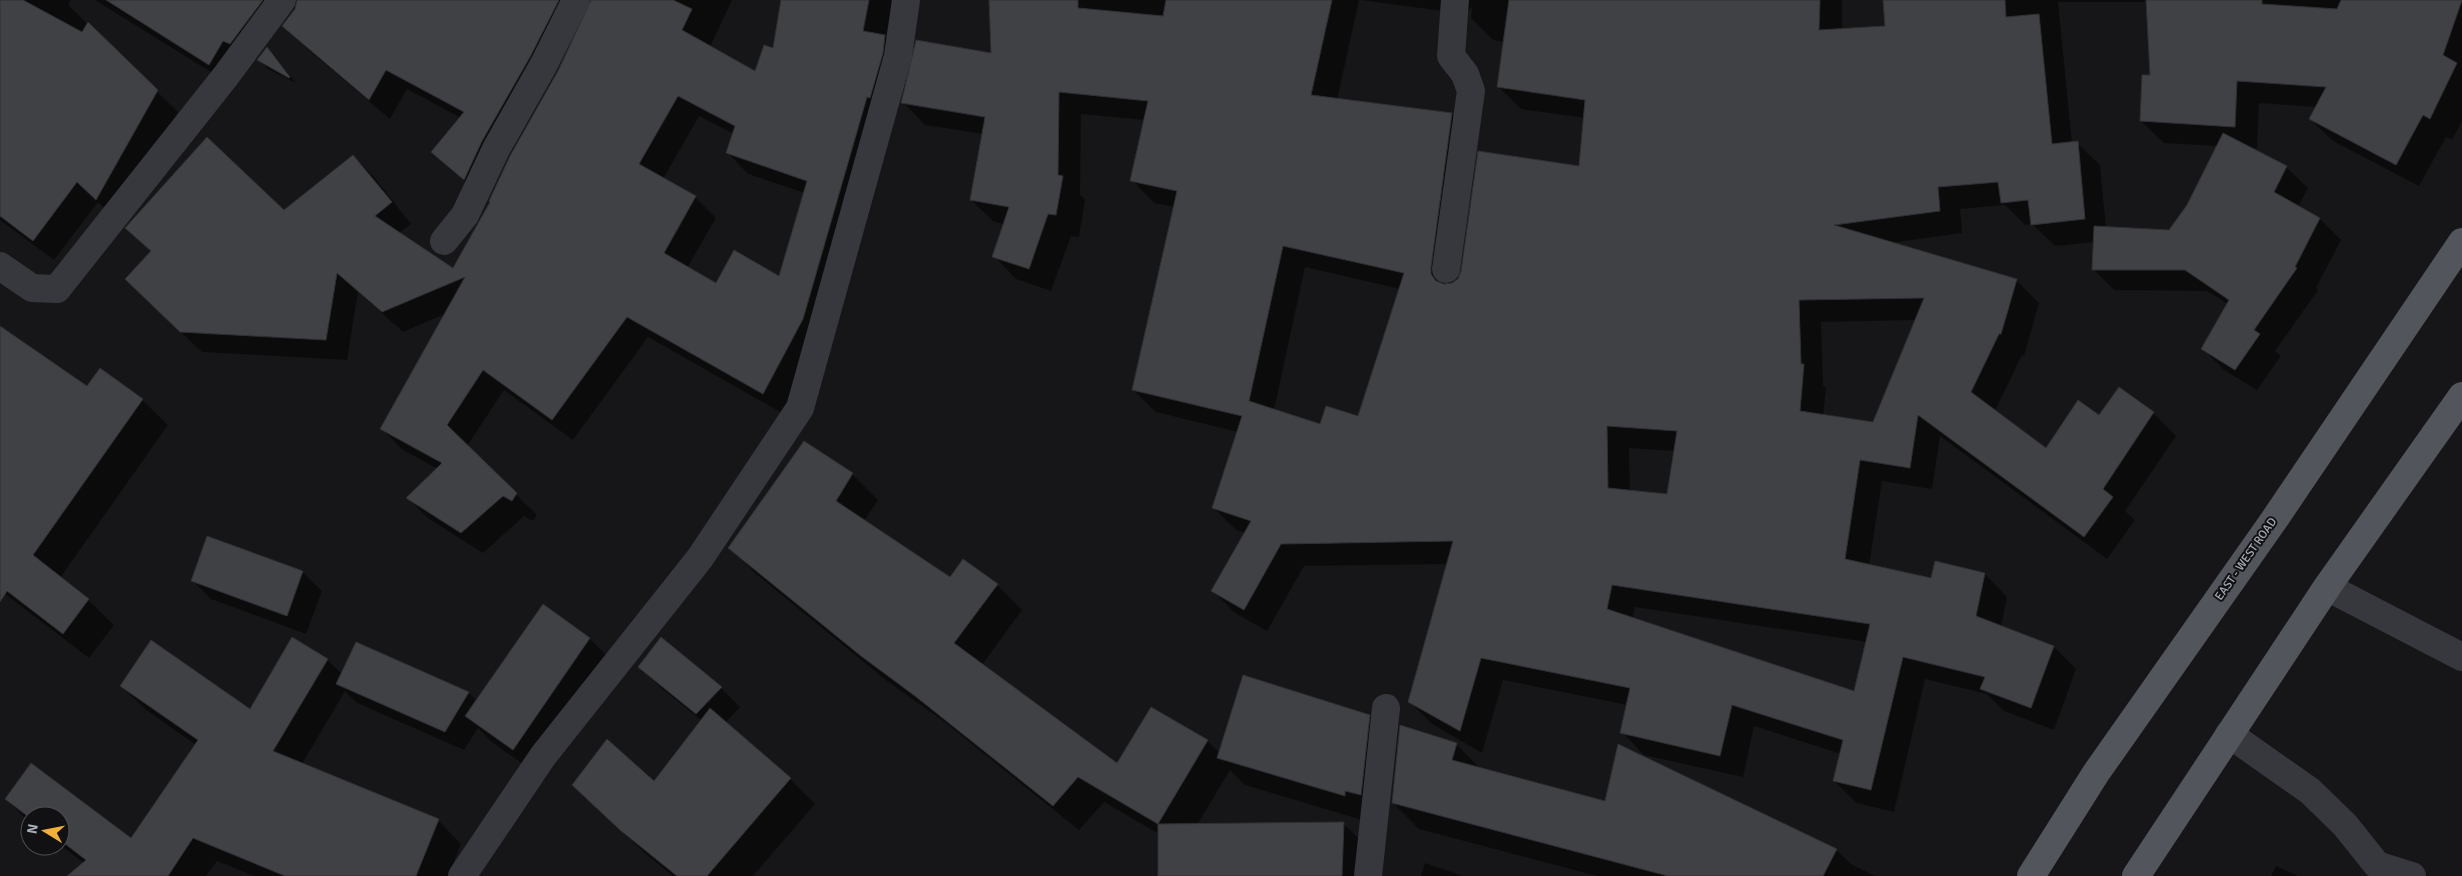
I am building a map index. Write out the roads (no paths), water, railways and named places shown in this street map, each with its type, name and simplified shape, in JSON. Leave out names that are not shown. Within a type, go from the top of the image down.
[{"type":"main road","name":"EAST - WEST ROAD","points":[[2031,876],[2096,773],[2274,520],[2462,242]]},
{"type":"main road","points":[[2136,876],[2327,587],[2462,396]]},
{"type":"street","points":[[0,266],[32,288],[57,289],[225,77],[282,0]]},
{"type":"street","points":[[444,241],[464,215],[496,149],[544,64],[576,0]]},
{"type":"street","points":[[462,876],[543,756],[700,558],[800,408],[898,56],[906,0]]},
{"type":"street","points":[[1446,269],[1471,91],[1465,74],[1451,56],[1455,0]]},
{"type":"street","points":[[2327,587],[2462,658]]},
{"type":"street","points":[[1368,876],[1386,708]]},
{"type":"street","points":[[2229,734],[2310,791],[2344,825],[2377,870],[2412,876]]}]
